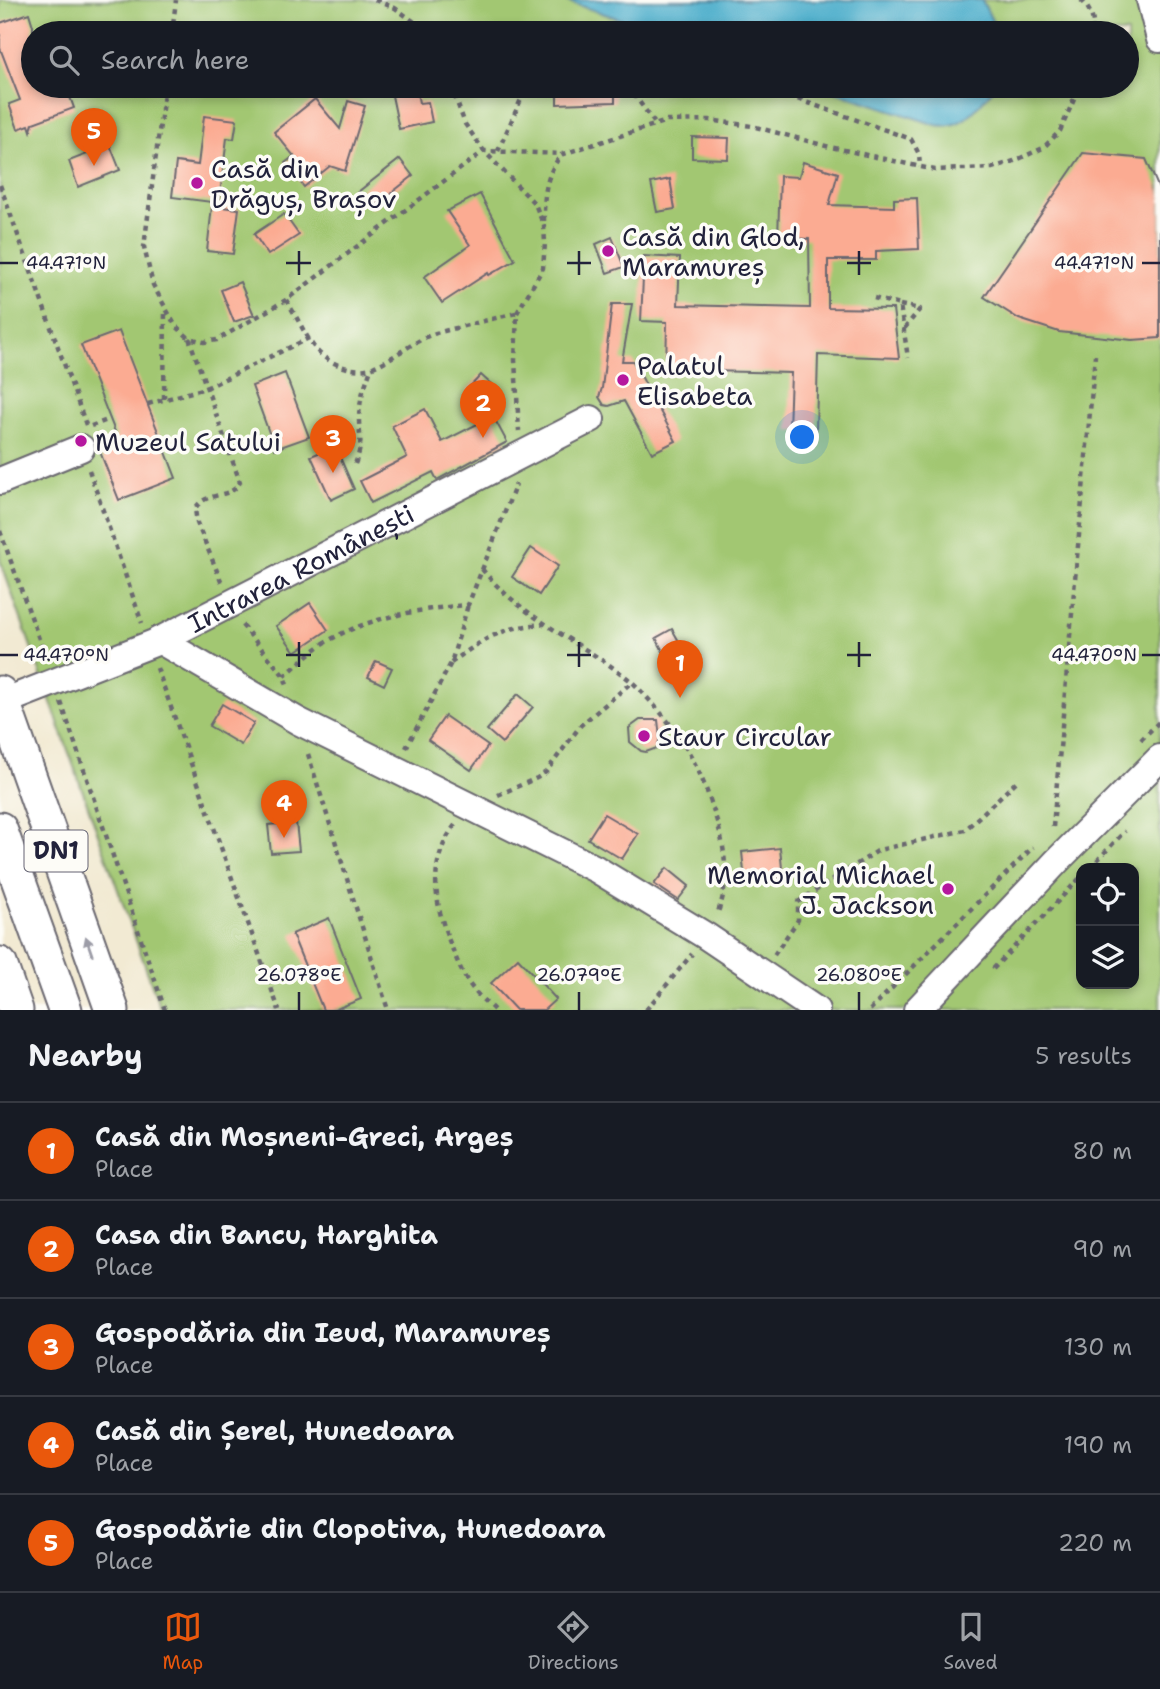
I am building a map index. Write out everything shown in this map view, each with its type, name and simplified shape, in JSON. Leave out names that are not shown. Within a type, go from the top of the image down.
[{"type":"main road","name":"DN1","points":[[2,698],[112,1010]]},
{"type":"main road","name":"DN1","points":[[0,829],[65,1010]]},
{"type":"main road","points":[[0,964],[16,1010]]},
{"type":"street","points":[[1150,0],[1160,39]]},
{"type":"street","name":"Intrarea Românești","points":[[2,698],[54,682],[154,642],[591,419]]},
{"type":"street","points":[[0,481],[81,448]]},
{"type":"street","points":[[154,642],[298,721],[596,869],[706,936],[816,1010]]},
{"type":"street","points":[[917,1010],[1057,861],[1160,758]]},
{"type":"path","points":[[173,21],[176,0]]},
{"type":"path","points":[[375,0],[415,21]]},
{"type":"path","points":[[1081,0],[1088,6],[1092,21]]},
{"type":"path","points":[[163,98],[144,247],[153,285],[175,325],[188,338],[206,388]]},
{"type":"path","points":[[455,98],[465,124],[484,151],[535,204],[544,226]]},
{"type":"path","points":[[498,151],[522,98]]},
{"type":"path","points":[[637,98],[656,125]]},
{"type":"path","points":[[794,98],[911,139],[919,154],[920,167]]},
{"type":"path","points":[[188,338],[204,342],[217,340],[286,300],[484,151],[563,154],[667,121],[709,120],[752,126],[920,167],[946,170],[992,168],[1014,162],[1043,148],[1060,131],[1075,98]]},
{"type":"path","points":[[395,768],[451,663],[468,604],[529,452],[520,432],[518,418],[515,359],[517,313],[542,268],[545,186],[554,165],[563,154]]},
{"type":"path","points":[[0,185],[87,427],[110,419]]},
{"type":"path","points":[[874,299],[920,309],[904,329]]},
{"type":"path","points":[[286,300],[315,349],[339,365],[355,369],[371,368],[425,337],[517,313]]},
{"type":"path","points":[[900,305],[908,358]]},
{"type":"path","points":[[164,400],[165,309]]},
{"type":"path","points":[[148,404],[206,388],[309,338]]},
{"type":"path","points":[[1053,827],[1095,355]]},
{"type":"path","points":[[355,464],[363,439],[359,407],[371,368]]},
{"type":"path","points":[[81,448],[154,642],[279,1010]]},
{"type":"path","points":[[0,531],[165,1010]]},
{"type":"path","points":[[481,569],[498,588],[545,624],[632,682],[673,726],[705,783],[724,842],[723,901],[706,936],[646,1010]]},
{"type":"path","points":[[284,676],[325,643],[368,622],[468,604]]},
{"type":"path","points":[[451,663],[499,632],[526,625],[545,624]]},
{"type":"path","points":[[1141,740],[1160,721]]},
{"type":"path","points":[[761,972],[798,920],[798,902],[879,850],[965,830],[1017,781]]},
{"type":"path","points":[[1044,836],[1063,817]]},
{"type":"path","points":[[870,1010],[1034,846]]},
{"type":"path","points":[[990,972],[1076,882]]},
{"type":"green space","points":[[0,0],[563,0],[626,21],[21,21],[21,98],[854,98],[946,126],[963,120],[986,98],[1139,98],[1139,21],[992,21],[982,0],[1160,0],[1160,1010],[161,1010],[0,560]]},
{"type":"water","points":[[563,0],[982,0],[992,21],[626,21]]},
{"type":"water","points":[[854,98],[986,98],[963,120],[946,126]]},
{"type":"building","points":[[29,13],[31,21],[21,21],[21,98],[70,98],[74,108],[33,123],[31,131],[29,125],[18,129],[9,104],[20,100],[0,48],[0,23]]},
{"type":"building","points":[[393,98],[418,98],[419,103],[428,102],[432,122],[399,129]]},
{"type":"building","points":[[557,98],[615,98],[615,102],[557,104]]},
{"type":"building","points":[[315,99],[340,129],[348,101],[365,106],[345,171],[330,166],[304,187],[285,163],[294,156],[274,132]]},
{"type":"building","points":[[204,116],[237,120],[234,139],[227,138],[219,203],[172,197],[176,162],[198,165]]},
{"type":"building","points":[[692,137],[729,138],[728,159],[692,158]]},
{"type":"building","points":[[110,145],[120,170],[78,187],[69,161]]},
{"type":"building","points":[[1083,153],[1146,159],[1160,191],[1160,338],[1132,340],[1059,332],[1019,319],[984,297]]},
{"type":"building","points":[[400,159],[413,176],[372,208],[358,192]]},
{"type":"building","points":[[803,162],[838,173],[829,205],[894,207],[894,199],[917,198],[919,249],[876,251],[876,260],[828,260],[828,308],[893,309],[899,358],[818,355],[816,431],[789,430],[791,373],[666,370],[667,322],[641,321],[644,256],[680,258],[678,305],[810,308],[809,239],[778,238],[780,176],[799,177]]},
{"type":"building","points":[[670,179],[675,209],[657,212],[651,183]]},
{"type":"building","points":[[480,194],[515,260],[489,275],[488,273],[442,303],[424,277],[470,245],[447,211]]},
{"type":"building","points":[[212,206],[239,209],[233,254],[207,251]]},
{"type":"building","points":[[284,214],[299,235],[268,255],[254,234]]},
{"type":"building","name":"Casă din Glod, Maramureș","points":[[612,237],[624,267],[607,273],[596,244]]},
{"type":"building","points":[[240,282],[254,315],[234,322],[221,290]]},
{"type":"building","points":[[612,304],[632,304],[622,361],[633,361],[676,441],[652,453],[624,401],[609,406],[604,405],[599,397]]},
{"type":"building","points":[[119,331],[176,478],[119,500],[97,444],[117,437],[81,345]]},
{"type":"building","points":[[285,373],[309,437],[275,449],[252,386]]},
{"type":"building","points":[[481,375],[502,394],[487,410],[466,391]]},
{"type":"building","points":[[425,409],[442,442],[493,416],[507,442],[437,480],[433,472],[371,503],[360,481],[407,457],[392,426]]},
{"type":"building","points":[[335,446],[354,489],[331,500],[311,456]]},
{"type":"building","points":[[531,548],[558,566],[539,595],[512,577]]},
{"type":"building","points":[[310,603],[328,630],[295,652],[276,626]]},
{"type":"building","points":[[672,629],[684,650],[667,659],[656,638]]},
{"type":"building","points":[[376,661],[392,668],[384,685],[368,677]]},
{"type":"building","points":[[518,694],[533,707],[502,743],[487,730]]},
{"type":"building","points":[[222,704],[254,723],[241,745],[209,726]]},
{"type":"building","points":[[445,716],[488,746],[471,770],[428,740]]},
{"type":"building","name":"Staur Circular","points":[[640,720],[658,720],[660,738],[657,748],[641,751],[630,742],[629,728]]},
{"type":"building","points":[[604,814],[638,834],[622,859],[588,839]]},
{"type":"building","points":[[296,822],[299,851],[271,853],[268,825]]},
{"type":"building","points":[[780,848],[783,878],[745,882],[742,852]]},
{"type":"building","points":[[667,868],[689,886],[678,900],[654,884]]},
{"type":"building","points":[[329,918],[361,999],[334,1010],[323,1010],[292,934]]},
{"type":"building","points":[[518,958],[556,999],[544,1010],[516,1010],[491,983]]},
{"type":"place","name":"Gospodărie din Clopotiva, Hunedoara","points":[[94,166]]},
{"type":"place","name":"Casă din Drăguș, Brașov","points":[[197,183]]},
{"type":"place","name":"Casă din Glod, Maramureș","points":[[608,251]]},
{"type":"place","name":"Palatul Elisabeta","points":[[623,380]]},
{"type":"place","name":"Casa din Bancu, Harghita","points":[[483,438]]},
{"type":"place","name":"Muzeul Satului","points":[[81,441]]},
{"type":"place","name":"Gospodăria din Ieud, Maramureș","points":[[333,473]]},
{"type":"place","name":"Casă din Moșneni-Greci, Argeș","points":[[680,698]]},
{"type":"place","name":"Staur Circular","points":[[644,736]]},
{"type":"place","name":"Casă din Șerel, Hunedoara","points":[[284,838]]},
{"type":"place","name":"Memorial Michael J. Jackson","points":[[948,889]]}]
